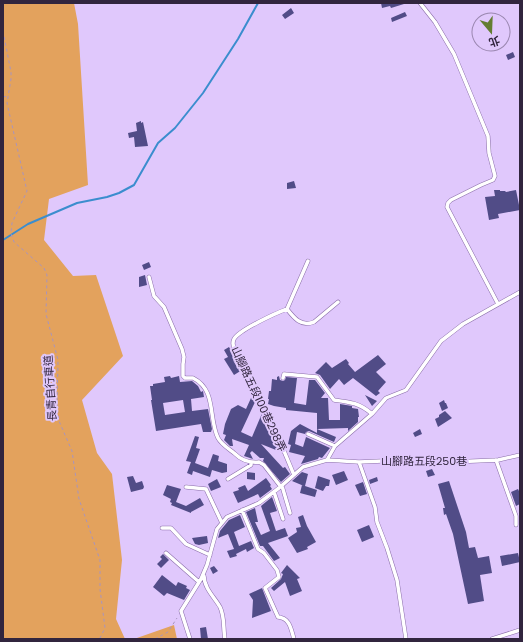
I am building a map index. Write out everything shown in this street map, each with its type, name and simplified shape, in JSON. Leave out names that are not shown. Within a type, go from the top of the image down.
[{"type":"lane","points":[[420,3],[435,22],[454,54],[488,136],[489,153],[496,176],[493,180],[452,200],[448,203],[447,207],[498,304]]},
{"type":"lane","points":[[308,261],[287,309],[295,319],[305,324],[309,324],[314,322],[338,302]]},
{"type":"lane","points":[[149,277],[154,296],[164,307],[182,349],[184,357],[183,376],[185,378],[193,378],[204,385],[209,397],[219,439],[236,455],[251,463],[259,462],[264,465],[282,486],[290,514]]},
{"type":"lane","points":[[327,460],[335,446],[372,414],[386,398],[406,390],[440,341],[463,324],[520,292]]},
{"type":"lane","name":"山腳路五段100巷298弄","points":[[287,309],[264,318],[236,336],[233,340],[233,345],[236,355],[250,375],[294,475]]},
{"type":"lane","points":[[283,378],[284,374],[317,377],[334,400],[349,402],[363,407],[372,414]]},
{"type":"lane","points":[[308,434],[335,446]]},
{"type":"lane","name":"山腳路五段250巷","points":[[222,523],[227,517],[259,503],[282,486],[303,467],[327,460],[359,462],[406,460],[452,462],[496,460],[520,454]]},
{"type":"lane","points":[[496,460],[516,516],[516,525]]},
{"type":"lane","points":[[359,462],[375,507],[377,522],[398,580],[406,639]]},
{"type":"lane","points":[[228,479],[251,465],[251,463]]},
{"type":"lane","points":[[186,487],[206,489],[222,523],[217,529],[204,579],[223,615],[225,639]]},
{"type":"lane","points":[[274,492],[283,519]]},
{"type":"lane","points":[[242,510],[258,549],[264,553],[277,570],[278,577],[265,588],[278,617],[287,621],[294,639]]},
{"type":"lane","points":[[162,528],[171,528],[186,544],[210,555]]},
{"type":"lane","points":[[166,553],[199,582]]},
{"type":"lane","points":[[190,639],[182,611],[205,571]]},
{"type":"lane","points":[[492,639],[520,630]]},
{"type":"path","name":"長青自行車道","points":[[3,31],[11,72],[7,103],[27,191],[12,222],[11,234],[14,242],[44,268],[47,275],[46,314],[58,360],[57,406],[59,421],[72,451],[79,499],[100,560],[100,589],[105,628],[98,639]]},
{"type":"path","points":[[3,97],[9,95]]},
{"type":"path","points":[[155,639],[168,632],[182,611]]},
{"type":"shaded area","points":[[3,3],[74,3],[78,24],[88,185],[49,199],[44,240],[73,276],[96,275],[123,356],[82,400],[97,453],[112,474],[122,560],[116,619],[125,639],[3,639]]},
{"type":"shaded area","points":[[174,625],[177,639],[134,639]]},
{"type":"building","points":[[381,3],[404,4],[391,8],[390,6],[382,8]]},
{"type":"building","points":[[291,8],[294,13],[285,19],[282,15]]},
{"type":"building","points":[[405,12],[407,16],[392,22],[391,18]]},
{"type":"building","points":[[513,52],[515,57],[508,60],[506,55]]},
{"type":"building","points":[[141,121],[141,123],[143,122],[148,146],[135,147],[134,137],[129,138],[128,133],[137,131],[136,123]]},
{"type":"building","points":[[294,181],[296,188],[287,189],[287,183]]},
{"type":"building","points":[[494,190],[506,192],[516,190],[520,210],[498,214],[499,218],[489,220],[485,197],[495,196]]},
{"type":"building","points":[[149,262],[151,267],[144,270],[142,265]]},
{"type":"building","points":[[145,275],[147,285],[139,287],[139,277]]},
{"type":"building","points":[[229,347],[242,370],[234,375],[224,359],[228,357],[224,350]]},
{"type":"building","points":[[378,355],[386,364],[376,372],[386,382],[378,391],[380,393],[376,396],[353,378],[344,385],[339,379],[330,389],[320,375],[315,373],[326,362],[332,368],[346,359],[349,363],[348,364],[355,372]]},
{"type":"building","points":[[170,376],[171,378],[179,376],[180,382],[192,381],[198,386],[201,392],[203,391],[204,397],[191,399],[192,411],[208,409],[212,429],[211,432],[203,432],[201,424],[156,431],[150,386],[165,382],[164,377]],"holes":[[[183,400],[185,412],[165,415],[163,403]]]},
{"type":"building","points":[[279,376],[280,380],[283,381],[286,377],[297,378],[294,403],[306,405],[309,380],[315,380],[325,393],[321,398],[328,398],[329,420],[340,420],[340,404],[352,406],[352,408],[358,409],[358,422],[348,431],[348,428],[317,429],[317,413],[286,410],[286,408],[268,404],[272,379],[277,380],[277,377]]},
{"type":"building","points":[[365,395],[377,401],[372,406]]},
{"type":"building","points":[[251,398],[255,399],[255,402],[241,432],[252,437],[263,411],[278,444],[276,450],[261,444],[283,468],[285,467],[290,474],[281,482],[263,461],[264,458],[260,458],[252,451],[250,453],[253,459],[244,456],[249,445],[232,439],[233,446],[230,446],[224,440],[226,435],[223,434],[225,424],[231,409],[238,405],[246,409]]},
{"type":"building","points":[[444,400],[448,408],[442,411],[439,403]]},
{"type":"building","points":[[445,411],[452,418],[438,427],[435,419]]},
{"type":"building","points":[[300,424],[317,433],[317,429],[336,437],[334,442],[309,431],[305,434],[297,432],[295,444],[303,447],[306,437],[330,448],[322,458],[319,457],[318,459],[301,464],[305,456],[289,452],[291,445],[288,444],[291,431]]},
{"type":"building","points":[[420,429],[422,434],[415,437],[413,433]]},
{"type":"building","points":[[195,436],[199,437],[196,448],[200,449],[195,463],[208,468],[213,454],[219,456],[218,461],[227,464],[227,472],[222,473],[212,470],[210,477],[193,471],[192,475],[187,473],[191,462],[186,461]]},
{"type":"building","points":[[432,469],[435,475],[428,477],[426,471]]},
{"type":"building","points":[[344,471],[348,480],[336,485],[332,475]]},
{"type":"building","points":[[247,472],[255,473],[255,480],[247,479]]},
{"type":"building","points":[[302,472],[308,474],[305,486],[317,490],[315,497],[300,493],[302,485],[292,481]]},
{"type":"building","points":[[133,476],[136,483],[142,481],[144,487],[143,489],[131,492],[127,477]]},
{"type":"building","points":[[318,476],[330,480],[329,486],[326,486],[323,491],[315,488]]},
{"type":"building","points":[[377,477],[378,481],[370,484],[369,480]]},
{"type":"building","points":[[266,478],[272,489],[260,498],[258,494],[238,503],[233,492],[239,490],[238,488],[245,485],[248,491]]},
{"type":"building","points":[[217,479],[221,487],[211,491],[208,484]]},
{"type":"building","points":[[449,481],[466,532],[469,548],[475,547],[478,558],[489,556],[492,573],[480,575],[484,601],[468,604],[453,534],[446,514],[444,515],[443,508],[445,508],[438,484]]},
{"type":"building","points":[[363,482],[367,494],[360,496],[355,485]]},
{"type":"building","points":[[167,485],[181,489],[176,502],[186,506],[200,498],[204,505],[191,513],[171,505],[171,499],[163,495]]},
{"type":"building","points":[[518,489],[520,493],[520,504],[516,506],[511,492]]},
{"type":"building","points":[[272,497],[277,511],[270,513],[276,531],[285,528],[288,536],[268,543],[280,558],[274,561],[263,546],[260,546],[246,512],[255,508],[258,522],[255,522],[261,535],[270,531],[261,506]]},
{"type":"building","points":[[240,515],[245,527],[234,532],[239,546],[251,541],[254,548],[247,552],[246,549],[236,554],[237,556],[230,558],[227,551],[234,549],[228,534],[218,538],[220,531],[229,520]]},
{"type":"building","points":[[303,515],[316,542],[307,547],[308,549],[297,553],[288,538],[297,532],[296,528],[301,527],[298,517]]},
{"type":"building","points":[[369,525],[374,537],[362,542],[357,530]]},
{"type":"building","points":[[207,536],[208,543],[199,545],[195,544],[192,538]]},
{"type":"building","points":[[518,553],[520,562],[502,566],[500,556]]},
{"type":"building","points":[[163,554],[169,560],[161,568],[157,564],[162,559],[160,557]]},
{"type":"building","points":[[287,565],[300,578],[297,579],[302,591],[290,596],[285,582],[274,591],[271,588],[281,579],[283,574],[281,573]]},
{"type":"building","points":[[214,566],[218,571],[213,574],[210,568]]},
{"type":"building","points":[[162,575],[176,586],[178,582],[187,586],[186,588],[190,590],[184,600],[167,593],[164,596],[153,587]]},
{"type":"building","points":[[262,588],[271,611],[252,618],[253,600],[249,594]]},
{"type":"building","points":[[206,627],[208,639],[201,639],[200,628]]},
{"type":"waterway","points":[[3,240],[28,224],[77,203],[107,197],[119,193],[134,185],[158,143],[175,128],[203,93],[238,39],[258,3]]}]
